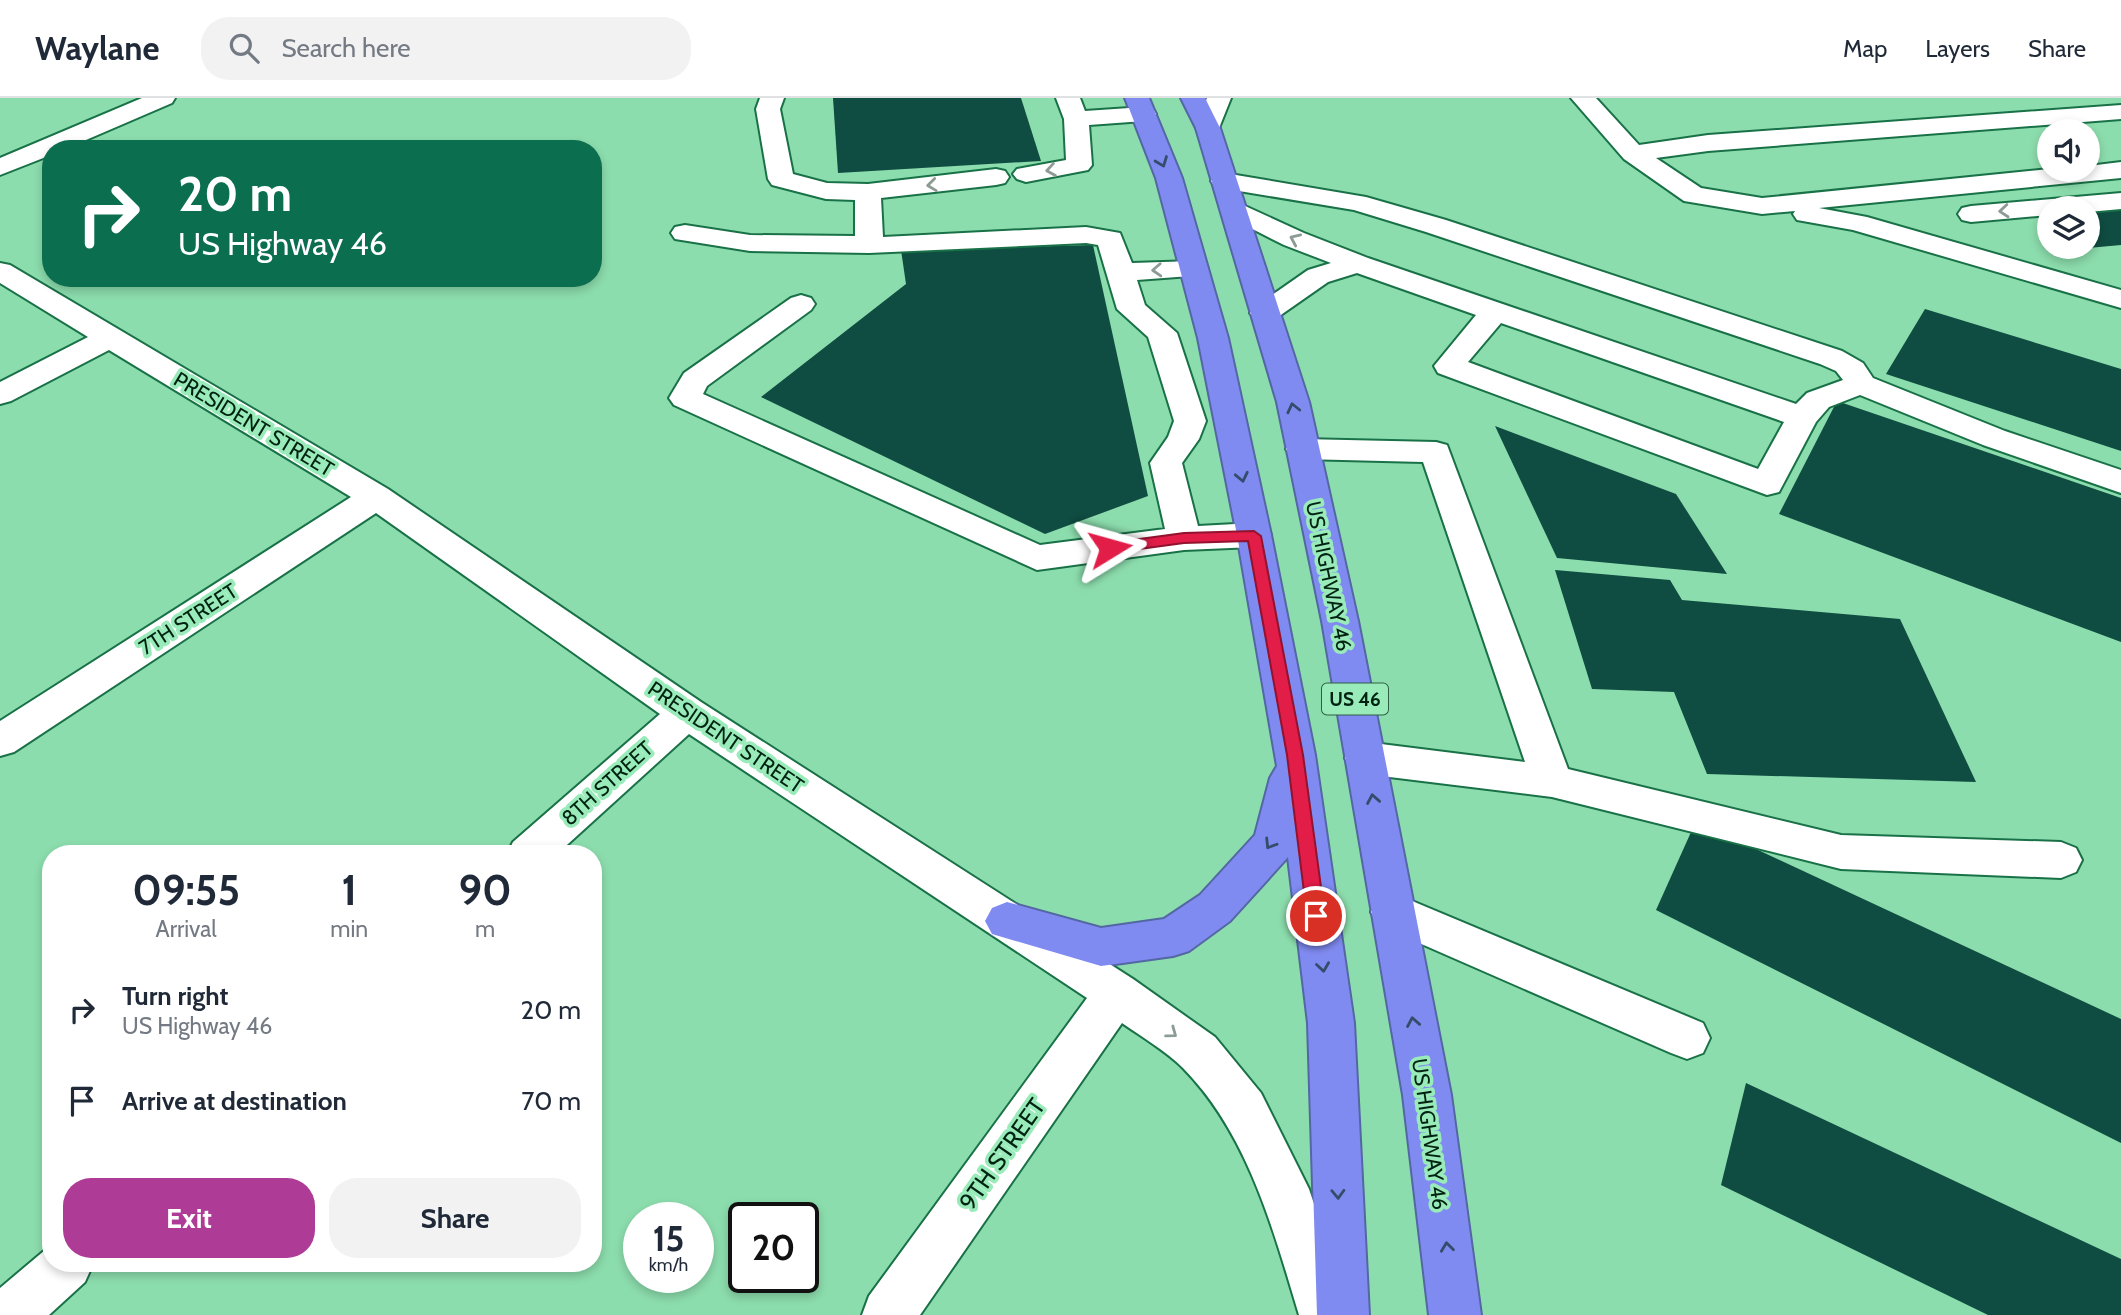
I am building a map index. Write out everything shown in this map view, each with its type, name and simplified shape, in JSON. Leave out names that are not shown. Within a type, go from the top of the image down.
[{"type":"highway","points":[[1140,106],[1169,178],[1216,352],[1295,755],[1331,1023],[1343,1315]]},
{"type":"highway","name":"US HIGHWAY 46","points":[[1206,108],[1229,195],[1293,402],[1340,621],[1427,1095],[1455,1315]]},
{"type":"highway","points":[[1007,922],[1101,947],[1173,937],[1215,908],[1274,843],[1295,755]]},
{"type":"street","points":[[64,140],[163,98]]},
{"type":"street","points":[[772,98],[768,109],[780,179],[827,191],[868,192],[996,177]]},
{"type":"street","points":[[1583,98],[1633,154],[1693,195],[1857,223],[2121,299]]},
{"type":"street","points":[[1026,174],[1079,165],[1072,109],[1140,106]]},
{"type":"street","points":[[1633,154],[1708,143],[2121,112]]},
{"type":"street","points":[[0,167],[42,149]]},
{"type":"street","points":[[1762,206],[2121,170]]},
{"type":"street","points":[[868,192],[869,245]]},
{"type":"street","points":[[1229,195],[1294,239],[1494,312],[1802,417]]},
{"type":"street","points":[[1229,195],[1357,203],[1436,226],[1846,364],[1858,375],[1860,384]]},
{"type":"street","points":[[1971,214],[2121,201]]},
{"type":"street","points":[[685,233],[750,243],[869,245],[1086,236],[1110,239],[1132,309],[1162,333],[1189,421],[1183,439],[1166,463],[1184,538]]},
{"type":"street","points":[[1265,313],[1318,276],[1359,264]]},
{"type":"street","points":[[1120,272],[1194,269]]},
{"type":"street","name":"PRESIDENT STREET","points":[[0,271],[376,497],[687,713],[1117,993],[1199,1052],[1244,1109],[1291,1207],[1325,1315]]},
{"type":"street","points":[[802,304],[695,380],[685,398],[1037,558],[1184,538],[1254,536]]},
{"type":"street","points":[[1494,312],[1449,366],[1767,484],[1802,417],[1818,400],[1851,390],[1860,384]]},
{"type":"street","points":[[0,394],[109,338]]},
{"type":"street","points":[[1168,353],[1216,352]]},
{"type":"street","points":[[1860,384],[1994,438],[2121,482]]},
{"type":"street","points":[[1302,449],[1436,452],[1552,781]]},
{"type":"street","name":"7TH STREET","points":[[0,741],[376,497]]},
{"type":"street","name":"8TH STREET","points":[[538,845],[687,713]]},
{"type":"street","points":[[1365,758],[1552,781],[1841,852],[2061,860]]},
{"type":"street","points":[[1393,912],[1687,1038]]},
{"type":"street","name":"9TH STREET","points":[[888,1315],[1117,993]]},
{"type":"street","points":[[9,1315],[57,1272]]},
{"type":"building","points":[[833,98],[1021,98],[1041,161],[838,173]]},
{"type":"building","points":[[2121,207],[2121,245],[2100,247],[2100,209]]},
{"type":"building","points":[[1093,245],[1148,496],[1045,534],[761,397],[906,284],[901,250]]},
{"type":"building","points":[[1925,309],[2121,369],[2121,451],[1886,374]]},
{"type":"building","points":[[1837,401],[2121,498],[2121,642],[1779,514]]},
{"type":"building","points":[[1495,426],[1676,494],[1727,574],[1557,558]]},
{"type":"building","points":[[1555,570],[1670,580],[1682,600],[1900,619],[1976,782],[1707,774],[1674,692],[1592,689]]},
{"type":"building","points":[[1696,821],[2121,1019],[2121,1143],[1656,910]]},
{"type":"building","points":[[1746,1083],[2121,1259],[2121,1315],[1988,1315],[1721,1185]]},
{"type":"route","points":[[1110,548],[1184,538],[1254,536],[1295,755],[1316,916]]}]
